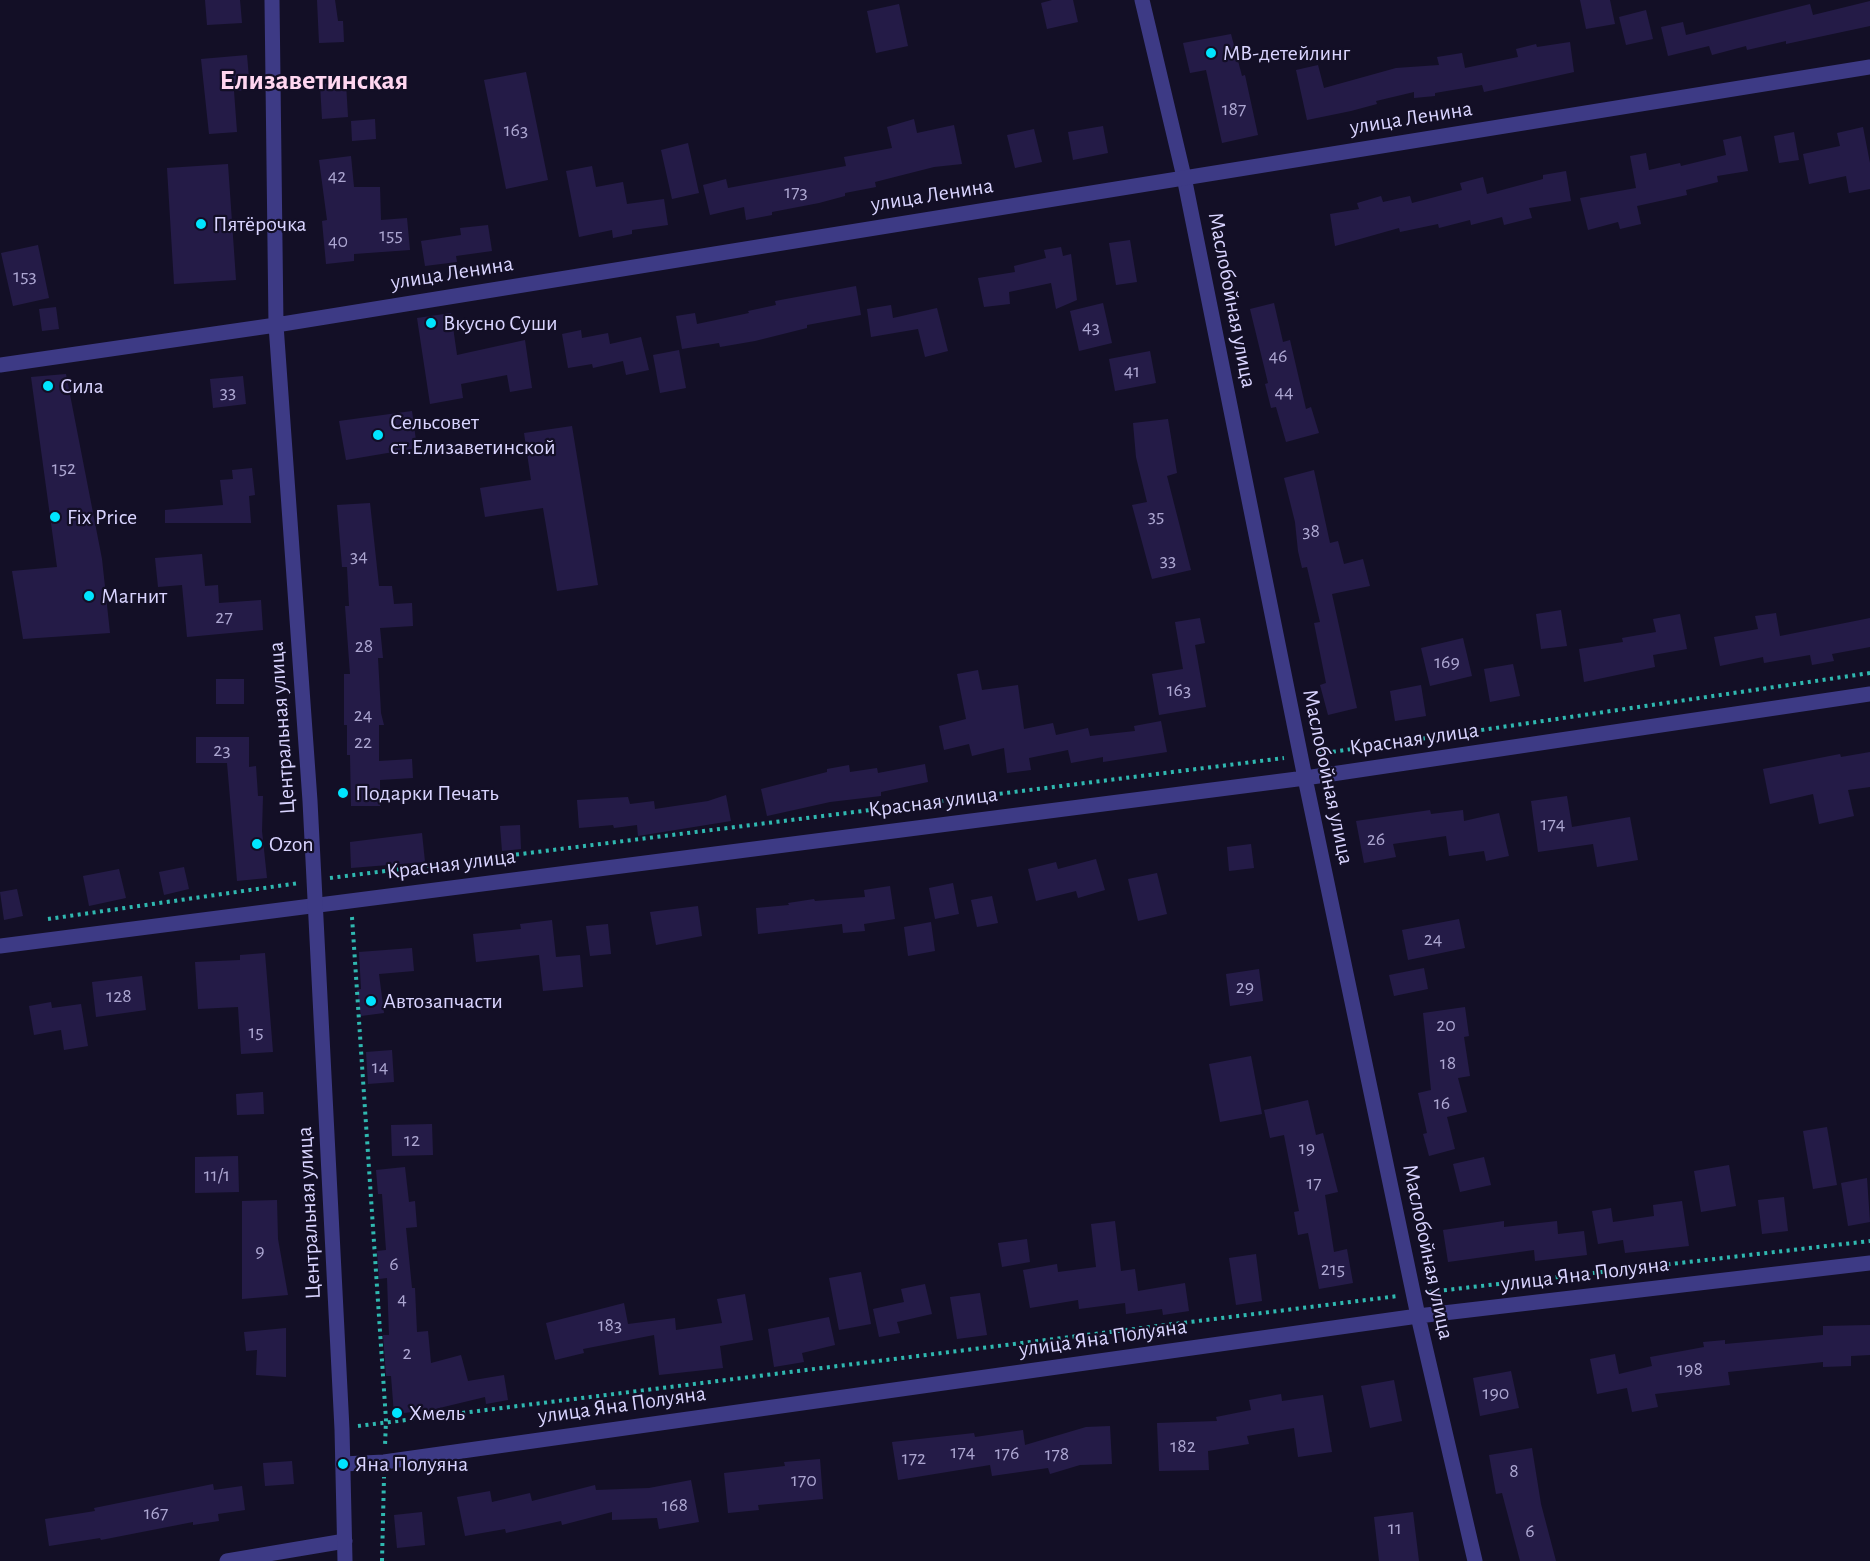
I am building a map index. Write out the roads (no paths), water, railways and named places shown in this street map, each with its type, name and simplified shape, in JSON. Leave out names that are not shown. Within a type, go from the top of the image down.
[{"type":"street","name":"Центральная улица","points":[[272,0],[276,325],[314,880],[344,1464],[345,1561]]},
{"type":"street","name":"Маслобойная улица","points":[[1142,0],[1184,177],[1300,756],[1413,1294],[1475,1561]]},
{"type":"street","name":"улица Ленина","points":[[0,365],[276,325],[1870,67]]},
{"type":"street","name":"Красная улица","points":[[0,946],[350,899],[1305,778],[1870,694]]},
{"type":"street","name":"улица Яна Полуяна","points":[[344,1464],[384,1462],[1418,1316],[1870,1263]]},
{"type":"street","points":[[227,1561],[345,1541]]},
{"type":"place","name":"MB-детейлинг","points":[[1211,53]]},
{"type":"place","name":"Пятёрочка","points":[[201,224]]},
{"type":"place","name":"Вкусно Суши","points":[[431,323]]},
{"type":"place","name":"Сила","points":[[48,386]]},
{"type":"place","name":"Сельсовет ст.Елизаветинской","points":[[378,435]]},
{"type":"place","name":"Fix Price","points":[[55,517]]},
{"type":"place","name":"Магнит","points":[[89,596]]},
{"type":"place","name":"Подарки Печать","points":[[343,793]]},
{"type":"place","name":"Ozon","points":[[257,844]]},
{"type":"place","name":"Автозапчасти","points":[[371,1001]]},
{"type":"place","name":"Хмель","points":[[397,1413]]},
{"type":"place","name":"Яна Полуяна","points":[[343,1464]]},
{"type":"district","name":"Елизаветинская","points":[[314,81]]}]
